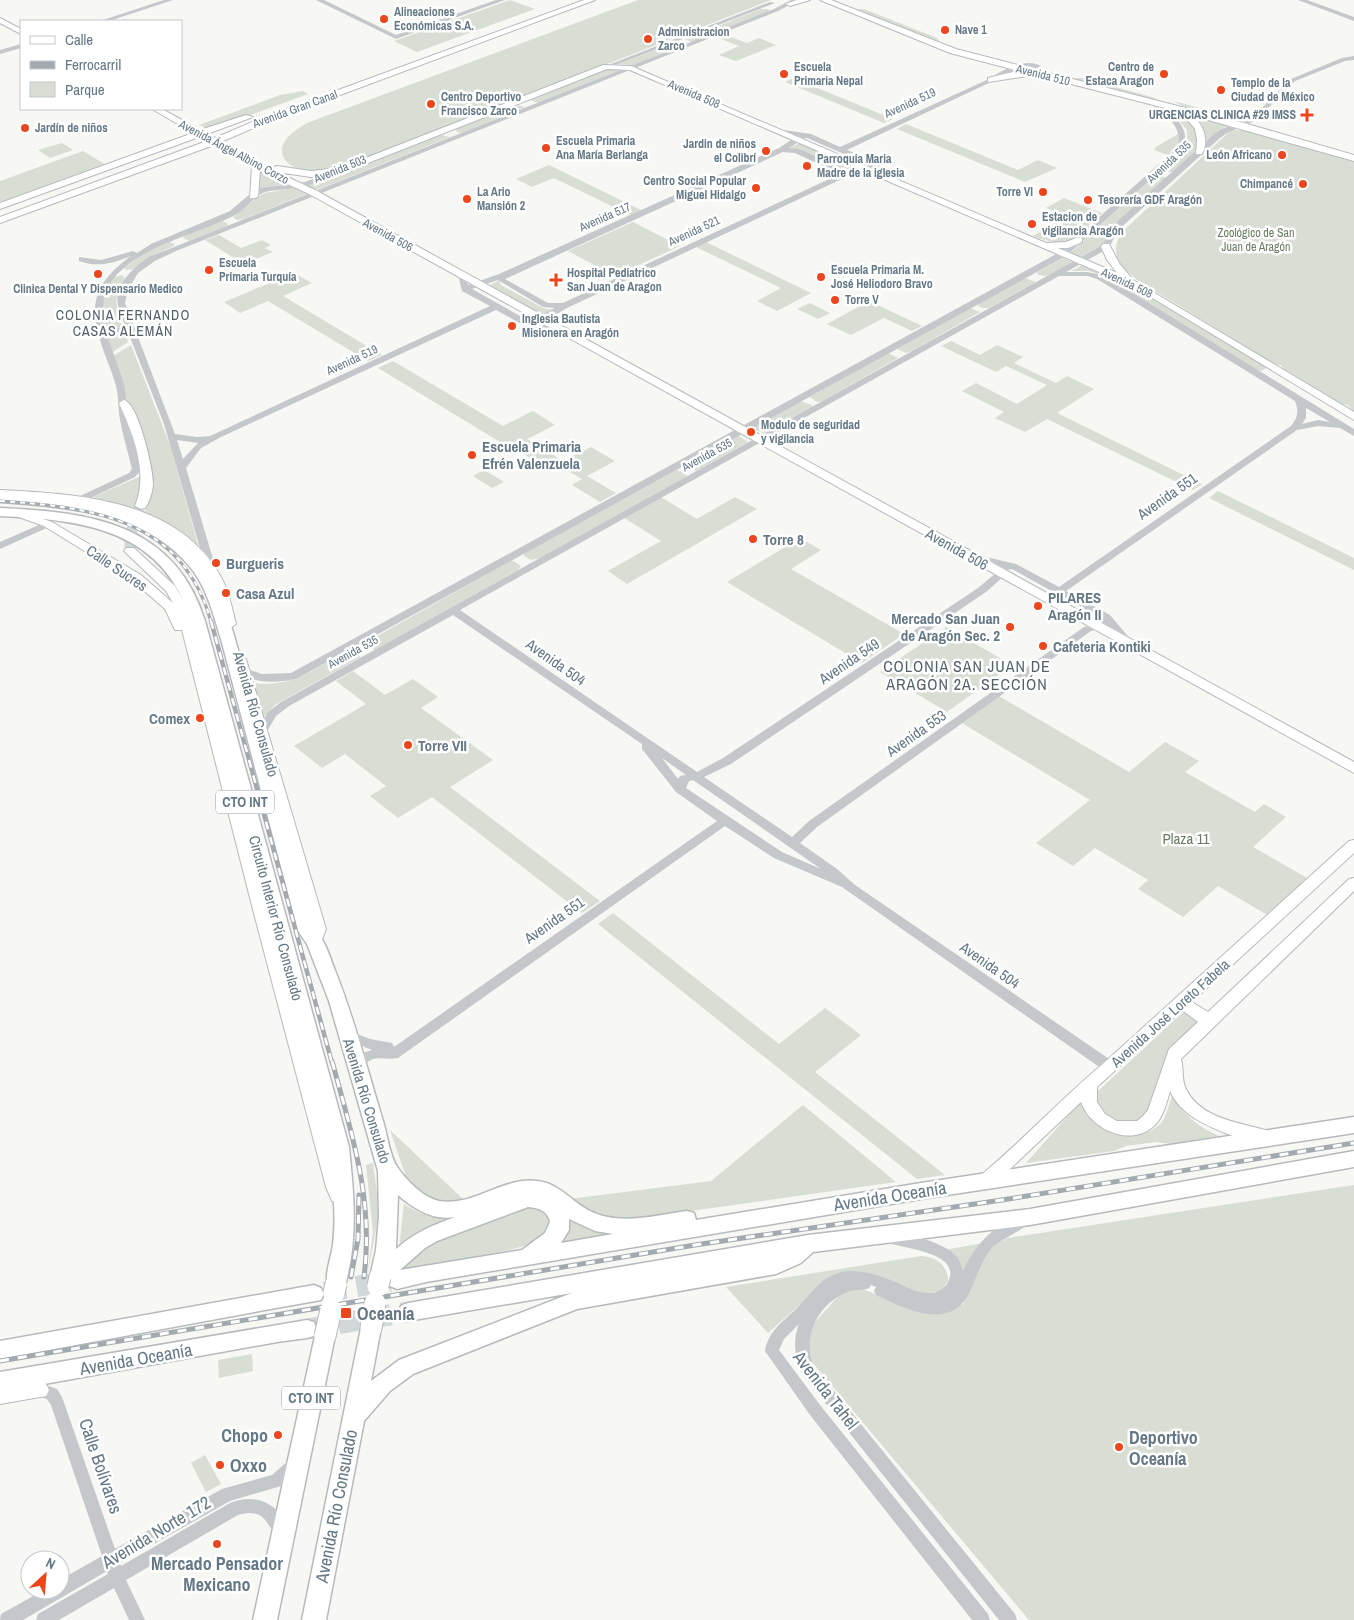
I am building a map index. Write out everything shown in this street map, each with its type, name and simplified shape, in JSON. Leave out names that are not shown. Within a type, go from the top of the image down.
[{"type":"highway","name":"Circuito Interior Río Consulado","points":[[0,498],[78,505],[112,513],[146,527],[174,544],[196,565],[208,586],[227,632],[307,931],[315,941]]},
{"type":"highway","name":"Circuito Interior Río Consulado","points":[[6,512],[44,514],[91,523],[136,540],[157,554],[175,572],[188,592],[198,621],[277,921],[339,1146],[345,1210]]},
{"type":"highway","points":[[196,655],[210,670]]},
{"type":"highway","points":[[223,765],[231,747]]},
{"type":"highway","points":[[270,948],[277,921]]},
{"type":"highway","name":"Avenida Río Consulado","points":[[314,1620],[352,1419],[382,1284],[389,1217],[388,1171],[346,1035],[338,1002],[315,941]]},
{"type":"highway","name":"Avenida Oceanía","points":[[382,1284],[426,1274],[986,1181],[1354,1125]]},
{"type":"highway","points":[[422,1309],[808,1244],[1030,1216],[1354,1159]]},
{"type":"highway","points":[[388,1171],[408,1194],[417,1201],[445,1210],[464,1209],[517,1191],[535,1189],[554,1195],[583,1217],[613,1226],[632,1226],[708,1217],[763,1218]]},
{"type":"highway","points":[[382,1284],[418,1242],[430,1235],[528,1199],[536,1198],[546,1201],[558,1213],[560,1222],[557,1232],[546,1244],[520,1258]]},
{"type":"highway","name":"CTO INT","points":[[265,1620],[298,1461],[316,1332],[334,1296],[343,1244],[345,1210]]},
{"type":"highway","points":[[352,1419],[382,1384],[406,1367],[576,1300],[589,1296],[776,1265],[794,1257],[808,1244]]},
{"type":"highway","name":"Avenida Oceanía","points":[[0,1350],[314,1294]]},
{"type":"highway","name":"Avenida Oceanía","points":[[5,1383],[276,1334],[316,1332]]},
{"type":"main road","name":"Avenida Gran Canal","points":[[0,206],[571,0]]},
{"type":"main road","name":"Avenida Gran Canal","points":[[0,220],[217,141],[262,121],[591,0]]},
{"type":"main road","points":[[793,2],[806,0]]},
{"type":"main road","name":"Avenida 510","points":[[823,0],[936,44],[992,62],[1050,77],[1070,78]]},
{"type":"main road","name":"Avenida 510","points":[[844,0],[945,40],[1038,66],[1070,78],[1241,125],[1354,150]]},
{"type":"main road","points":[[847,9],[857,5]]},
{"type":"main road","points":[[0,14],[20,25]]},
{"type":"main road","points":[[0,20],[20,31]]},
{"type":"main road","points":[[936,44],[945,40]]},
{"type":"main road","points":[[992,62],[998,66],[1000,74]]},
{"type":"main road","name":"Avenida 508","points":[[606,67],[632,68],[780,131],[803,138],[862,167],[1132,284],[1354,417]]},
{"type":"main road","name":"Avenida 503","points":[[342,170],[606,67]]},
{"type":"main road","points":[[991,80],[1013,74],[1050,77]]},
{"type":"main road","name":"Avenida 510","points":[[1148,99],[1166,99],[1253,120],[1354,158]]},
{"type":"main road","points":[[1166,99],[1194,119],[1199,127],[1202,142],[1199,152]]},
{"type":"main road","points":[[522,101],[533,106]]},
{"type":"main road","name":"Avenida Ángel Albino Corzo","points":[[158,110],[202,132]]},
{"type":"main road","name":"Avenida Ángel Albino Corzo","points":[[169,110],[256,165],[314,193]]},
{"type":"main road","points":[[445,131],[457,136]]},
{"type":"main road","name":"Avenida Ángel Albino Corzo","points":[[217,141],[280,170],[310,174],[342,170]]},
{"type":"main road","points":[[253,196],[256,183],[256,165]]},
{"type":"main road","name":"Avenida 506","points":[[314,193],[1354,768]]},
{"type":"main road","points":[[1032,241],[1060,246],[1079,240]]},
{"type":"main road","points":[[1106,246],[1115,266],[1132,284]]},
{"type":"main road","points":[[1262,376],[1274,369]]},
{"type":"main road","points":[[124,403],[132,418],[147,475],[147,489],[141,506]]},
{"type":"main road","name":"Avenida Río Consulado","points":[[0,493],[81,499],[122,510],[157,524],[189,546],[211,570],[220,586],[227,632],[244,671],[319,929],[315,941]]},
{"type":"main road","name":"Calle Sucres","points":[[6,512],[44,522],[137,578],[164,600],[173,611],[185,640],[196,655]]},
{"type":"main road","points":[[130,551],[166,583],[175,595],[184,612],[196,655]]},
{"type":"main road","name":"CTO INT","points":[[196,655],[270,948],[334,1187],[345,1210]]},
{"type":"main road","name":"Avenida José Loreto Fabela","points":[[986,1181],[1011,1161],[1090,1083],[1350,854]]},
{"type":"main road","name":"Avenida José Loreto Fabela","points":[[1175,1053],[1354,884]]},
{"type":"main road","points":[[1182,1002],[1209,1021]]},
{"type":"main road","points":[[1090,1083],[1087,1095],[1090,1107],[1096,1115],[1116,1127],[1128,1129],[1139,1127],[1148,1123],[1154,1116],[1166,1074],[1175,1053]]},
{"type":"main road","points":[[1175,1053],[1173,1068],[1175,1084],[1183,1099],[1196,1112],[1232,1130],[1271,1138]]},
{"type":"main road","points":[[0,1396],[40,1390]]},
{"type":"street","points":[[106,20],[170,0]]},
{"type":"street","points":[[319,0],[396,37],[502,0]]},
{"type":"street","name":"Avenida 503","points":[[606,67],[780,0]]},
{"type":"street","points":[[1301,0],[1354,17]]},
{"type":"street","points":[[1310,0],[1354,17]]},
{"type":"street","name":"Avenida 503","points":[[133,273],[151,260],[184,245],[632,68],[793,2]]},
{"type":"street","points":[[765,6],[776,10]]},
{"type":"street","points":[[677,40],[689,44]]},
{"type":"street","points":[[0,52],[20,46]]},
{"type":"street","points":[[1253,120],[1293,80],[1344,59],[1354,58]]},
{"type":"street","points":[[1014,67],[1023,65],[1038,66]]},
{"type":"street","name":"Avenida 519","points":[[840,150],[991,80],[1014,67]]},
{"type":"street","name":"Avenida 535","points":[[244,671],[268,678],[294,676],[1063,254],[1180,149],[1184,138],[1177,121],[1148,99]]},
{"type":"street","name":"Avenida 535","points":[[261,732],[272,714],[285,704],[1106,246],[1115,229],[1199,152],[1224,131],[1253,120]]},
{"type":"street","name":"Avenida 508","points":[[803,138],[872,163],[885,177]]},
{"type":"street","name":"Avenida 517","points":[[465,289],[502,276],[782,150],[803,138]]},
{"type":"street","points":[[782,150],[796,151],[839,170],[843,176]]},
{"type":"street","name":"Avenida 521","points":[[528,324],[872,163]]},
{"type":"street","name":"Avenida 503","points":[[81,499],[132,475],[137,469],[124,417],[124,403],[120,384],[102,333],[97,310],[103,288],[130,259],[154,246],[224,218],[239,210],[253,196],[264,190],[298,185],[342,170]]},
{"type":"street","points":[[1155,172],[1173,176]]},
{"type":"street","points":[[224,218],[236,224]]},
{"type":"street","points":[[173,238],[184,245]]},
{"type":"street","points":[[82,259],[91,263],[106,262],[154,246]]},
{"type":"street","points":[[116,272],[133,273]]},
{"type":"street","points":[[133,273],[125,284],[121,303],[172,436],[211,570]]},
{"type":"street","points":[[1028,273],[1045,280]]},
{"type":"street","name":"Avenida 508","points":[[1056,274],[1077,273],[1100,277],[1354,433]]},
{"type":"street","points":[[462,275],[465,289]]},
{"type":"street","points":[[502,276],[501,279],[504,282],[546,305],[564,306]]},
{"type":"street","name":"Avenida 506","points":[[465,289],[528,324],[560,330]]},
{"type":"street","points":[[971,305],[988,312]]},
{"type":"street","name":"Avenida 519","points":[[181,468],[198,446],[218,435],[496,307]]},
{"type":"street","points":[[102,333],[130,329]]},
{"type":"street","points":[[890,349],[906,358]]},
{"type":"street","points":[[803,396],[819,406]]},
{"type":"street","points":[[1294,428],[1302,418],[1302,408],[1299,399]]},
{"type":"street","name":"Avenida 551","points":[[1059,591],[1294,428],[1318,423],[1344,427]]},
{"type":"street","name":"Avenida 519","points":[[172,436],[197,440],[218,435]]},
{"type":"street","points":[[677,466],[694,476]]},
{"type":"street","points":[[0,540],[44,522]]},
{"type":"street","points":[[0,546],[44,522]]},
{"type":"street","points":[[515,554],[533,566]]},
{"type":"street","points":[[974,557],[1013,566],[1106,617],[1128,644]]},
{"type":"street","name":"Avenida 549","points":[[694,775],[708,772],[727,761],[982,590],[1002,573],[1002,568],[1013,566]]},
{"type":"street","name":"Avenida 504","points":[[453,610],[792,843],[851,888],[1110,1067]]},
{"type":"street","points":[[1100,627],[1104,624],[1106,617]]},
{"type":"street","name":"Avenida 553","points":[[778,855],[789,851],[792,843],[813,824],[1088,629],[1100,627]]},
{"type":"street","points":[[355,642],[374,654]]},
{"type":"street","name":"Avenida 504","points":[[642,741],[680,789],[725,821],[778,855],[851,888]]},
{"type":"street","points":[[680,789],[684,779],[694,775]]},
{"type":"street","name":"Avenida 551","points":[[397,1050],[725,821]]},
{"type":"street","points":[[346,1035],[375,1046],[397,1050]]},
{"type":"street","points":[[356,1065],[370,1054],[397,1050]]},
{"type":"street","name":"Avenida Tahel","points":[[1009,1620],[825,1393],[808,1370],[804,1361],[802,1344],[805,1326],[816,1310],[837,1289],[852,1283],[869,1286],[915,1306],[927,1309],[940,1308],[951,1304],[959,1296],[982,1249],[993,1238],[1030,1216]]},
{"type":"street","name":"Avenida Tahel","points":[[875,1235],[931,1246],[940,1250],[949,1257],[954,1265],[956,1273],[955,1282],[951,1289],[936,1299],[926,1300],[861,1276],[841,1277],[831,1283],[785,1329],[776,1340],[772,1352],[815,1410],[982,1620]]},
{"type":"street","name":"Calle Bolívares","points":[[40,1390],[52,1394],[57,1402],[117,1578],[137,1620]]},
{"type":"street","name":"Avenida Norte 172","points":[[70,1584],[216,1499],[276,1481],[298,1461]]},
{"type":"street","name":"Avenida Norte 172","points":[[44,1620],[229,1511],[241,1506],[254,1505],[265,1508],[274,1515],[283,1533]]},
{"type":"street","name":"Avenida Norte 172","points":[[7,1620],[42,1600]]},
{"type":"green space","points":[[510,0],[535,9],[417,52],[394,41]]},
{"type":"green space","name":"Centro Deportivo Francisco Zarco","points":[[638,0],[771,0],[345,167],[321,171],[303,170],[290,165],[283,155],[282,149],[287,139],[307,123]]},
{"type":"green space","points":[[761,9],[768,9],[770,11],[692,42],[685,39]]},
{"type":"green space","points":[[864,9],[937,38],[939,41],[855,10]]},
{"type":"green space","points":[[723,34],[747,43],[759,38],[776,45],[736,61],[719,55],[739,46],[716,37]]},
{"type":"green space","points":[[673,43],[682,45],[633,65],[619,64]]},
{"type":"green space","points":[[608,69],[622,69],[538,103],[530,100]]},
{"type":"green space","points":[[793,78],[893,119],[884,123],[785,82]]},
{"type":"green space","points":[[1076,78],[1152,97],[1172,106],[1074,80]]},
{"type":"green space","points":[[303,91],[308,94],[215,128],[206,128],[199,125],[280,95]]},
{"type":"green space","points":[[1173,101],[1247,120],[1228,120],[1209,116]]},
{"type":"green space","points":[[516,105],[525,107],[462,133],[456,132],[457,128]]},
{"type":"green space","points":[[1160,106],[1180,110],[1194,122],[1199,138],[1197,149],[1173,172],[1166,172],[1163,169],[1187,146],[1187,130],[1177,118]]},
{"type":"green space","points":[[1193,115],[1232,125],[1220,129],[1207,141],[1202,124]]},
{"type":"green space","points":[[906,124],[1018,170],[1038,160],[1057,168],[1025,182],[897,129]]},
{"type":"green space","name":"Zoológico de San Juan de Aragón","points":[[1233,130],[1250,131],[1354,162],[1354,412],[1348,405],[1342,404],[1283,369],[1281,365],[1276,365],[1137,280],[1118,259],[1116,248],[1121,233]]},
{"type":"green space","points":[[1178,134],[1178,143],[1168,155],[1154,150],[1156,147]]},
{"type":"green space","points":[[441,135],[450,137],[319,189],[308,189],[305,185],[324,181]]},
{"type":"green space","points":[[62,143],[73,150],[50,158],[38,150]]},
{"type":"green space","points":[[798,144],[855,168],[846,172],[789,148]]},
{"type":"green space","points":[[83,151],[106,165],[0,204],[0,181]]},
{"type":"green space","points":[[549,165],[641,210],[630,215],[554,178],[532,187],[516,179]]},
{"type":"green space","points":[[259,171],[288,184],[267,187],[258,191],[260,185]]},
{"type":"green space","points":[[1160,175],[1167,178],[1116,225],[1105,245],[1081,257],[1070,253],[1154,176]]},
{"type":"green space","points":[[294,188],[306,194],[244,219],[237,220],[233,217],[265,193]]},
{"type":"green space","points":[[1064,198],[1102,213],[1078,235],[1064,242],[1056,242],[1033,236],[1067,216],[1046,208]]},
{"type":"green space","points":[[223,221],[228,224],[227,226],[189,241],[183,238],[186,235]]},
{"type":"green space","points":[[633,222],[680,246],[615,276],[568,251]]},
{"type":"green space","points":[[219,235],[241,248],[262,240],[271,245],[265,248],[273,252],[244,264],[205,240]]},
{"type":"green space","points":[[169,242],[175,244],[174,246],[156,254],[133,269],[126,270],[124,268],[145,253]]},
{"type":"green space","points":[[706,242],[811,293],[777,311],[757,301],[781,288],[696,247]]},
{"type":"green space","points":[[1063,258],[1072,262],[1050,275],[1045,276],[1036,273]]},
{"type":"green space","points":[[1083,265],[1143,291],[1267,368],[1260,371],[1251,367],[1102,275],[1089,271],[1071,271]]},
{"type":"green space","points":[[294,273],[312,283],[283,296],[382,355],[368,361],[268,301],[240,313],[224,302]]},
{"type":"green space","points":[[122,275],[125,278],[118,291],[116,302],[122,326],[119,329],[105,330],[101,314],[103,297],[114,277]]},
{"type":"green space","points":[[1025,278],[1036,282],[989,308],[978,306],[979,303]]},
{"type":"green space","points":[[499,280],[501,285],[543,308],[554,310],[539,315],[488,286]]},
{"type":"green space","points":[[869,301],[922,326],[912,331],[884,318],[851,335],[827,324]]},
{"type":"green space","points":[[810,303],[830,313],[818,319],[797,309]]},
{"type":"green space","points":[[970,308],[980,312],[912,351],[906,353],[897,349]]},
{"type":"green space","points":[[126,333],[128,342],[111,353],[108,337]]},
{"type":"green space","points":[[951,341],[980,355],[997,345],[1023,357],[1014,363],[1056,383],[1067,376],[1094,389],[1057,413],[1202,484],[1193,490],[1047,419],[1025,432],[995,418],[1004,412],[962,391],[976,383],[1017,404],[1047,385],[1006,366],[996,372],[941,346]]},
{"type":"green space","points":[[131,345],[170,445],[199,548],[172,526],[145,512],[151,489],[141,444],[113,356]]},
{"type":"green space","points":[[888,353],[898,358],[822,401],[817,402],[810,397]]},
{"type":"green space","points":[[393,361],[503,426],[533,411],[555,425],[527,439],[563,461],[591,447],[615,461],[587,476],[616,493],[600,502],[572,485],[582,479],[556,464],[547,468],[512,447],[510,448],[378,368]]},
{"type":"green space","points":[[800,401],[812,405],[812,407],[763,433],[753,429],[753,427]]},
{"type":"green space","points":[[737,435],[748,442],[696,471],[686,467],[685,465]]},
{"type":"green space","points":[[484,470],[504,482],[492,488],[473,476]]},
{"type":"green space","points":[[677,470],[687,475],[686,477],[541,558],[531,560],[524,556],[524,553]]},
{"type":"green space","points":[[141,476],[141,491],[135,509],[93,497]]},
{"type":"green space","points":[[1218,491],[1354,558],[1354,570],[1209,498]]},
{"type":"green space","points":[[659,496],[697,519],[735,497],[757,509],[627,584],[608,571],[661,541],[621,516]]},
{"type":"green space","points":[[800,538],[821,550],[791,569],[904,634],[862,663],[727,582]]},
{"type":"green space","points":[[512,560],[521,566],[518,570],[375,650],[363,644]]},
{"type":"green space","points":[[946,627],[1012,665],[947,712],[880,672]]},
{"type":"green space","points":[[353,649],[361,657],[276,704],[262,719],[254,683],[280,683],[304,675]]},
{"type":"green space","points":[[353,671],[385,695],[413,679],[438,697],[421,708],[493,760],[450,787],[600,901],[582,913],[432,797],[398,818],[370,796],[386,786],[345,754],[322,768],[294,746],[366,704],[336,681]]},
{"type":"green space","name":"Plaza 11","points":[[997,695],[1129,772],[1165,742],[1199,761],[1185,772],[1255,812],[1264,804],[1286,817],[1253,847],[1309,879],[1269,916],[1218,886],[1183,917],[1138,889],[1148,880],[1095,848],[1073,866],[1036,843],[1090,800],[960,722]]},
{"type":"green space","points":[[613,913],[779,1044],[825,1008],[861,1035],[815,1072],[945,1175],[917,1179],[598,924]]},
{"type":"green space","points":[[1184,1011],[1199,1021],[1174,1046],[1148,1114],[1140,1121],[1129,1124],[1118,1123],[1108,1118],[1097,1106],[1098,1091]]},
{"type":"green space","points":[[1172,1097],[1192,1120],[1219,1136],[1171,1144],[1156,1142],[1126,1146],[1114,1151],[1026,1163],[1081,1101],[1121,1132],[1136,1135],[1152,1130],[1161,1123]]},
{"type":"green space","points":[[803,1105],[896,1182],[620,1221],[598,1217],[569,1199],[711,1181]]},
{"type":"green space","points":[[390,1130],[465,1201],[449,1202],[433,1199],[412,1186],[407,1180]]},
{"type":"green space","points":[[373,1163],[378,1218],[367,1278],[373,1232],[366,1165]]},
{"type":"green space","name":"Deportivo Oceanía","points":[[1354,1185],[1354,1620],[1029,1620],[812,1362],[807,1351],[808,1336],[814,1323],[841,1293],[851,1289],[862,1289],[917,1310],[940,1312],[963,1304],[984,1255],[995,1245],[1007,1238]]},
{"type":"green space","points":[[404,1204],[431,1217],[461,1218],[399,1248]]},
{"type":"green space","points":[[525,1206],[543,1208],[553,1223],[540,1242],[471,1260],[397,1275],[403,1264],[423,1245]]},
{"type":"green space","points":[[563,1211],[577,1223],[593,1230],[629,1233],[559,1243]]},
{"type":"green space","points":[[983,1243],[961,1284],[944,1250]]},
{"type":"green space","points":[[921,1256],[936,1260],[946,1270],[948,1281],[941,1291],[920,1295],[859,1271],[833,1275],[768,1333],[726,1287]]},
{"type":"green space","points":[[252,1354],[253,1371],[219,1378],[218,1360]]},
{"type":"green space","points":[[205,1455],[221,1484],[206,1492],[191,1463]]},
{"type":"tunnel","points":[[130,551],[130,535],[141,506]]},
{"type":"tunnel","points":[[325,1292],[390,1281]]},
{"type":"tunnel","points":[[307,1329],[408,1312]]},
{"type":"railway","points":[[0,501],[68,508],[100,515],[130,525],[156,540],[179,560],[198,587],[211,622]]},
{"type":"railway","points":[[211,621],[332,1063]]},
{"type":"railway","points":[[332,1061],[354,1142],[364,1194],[366,1221],[364,1277]]},
{"type":"railway","points":[[0,1361],[695,1245],[1002,1200],[1354,1143]]},
{"type":"railway","points":[[351,1277],[358,1239],[359,1195]]},
{"type":"place","name":"Alineaciones Económicas S.A.","points":[[384,19]]},
{"type":"place","name":"Nave 1","points":[[945,30]]},
{"type":"place","name":"Administracion Zarco","points":[[648,39]]},
{"type":"place","name":"Escuela Primaria Nepal","points":[[784,74]]},
{"type":"place","name":"Centro de Estaca Aragon","points":[[1164,74]]},
{"type":"place","name":"Templo de la Ciudad de México","points":[[1221,90]]},
{"type":"place","name":"Centro Deportivo Francisco Zarco","points":[[431,104]]},
{"type":"place","name":"URGENCIAS CLINICA #29 IMSS","points":[[1307,115]]},
{"type":"place","name":"Jardín de niños","points":[[25,128]]},
{"type":"place","name":"Escuela Primaria Ana María Berlanga","points":[[546,148]]},
{"type":"place","name":"Jardin de niños el Colibrí","points":[[766,151]]},
{"type":"place","name":"León Africano","points":[[1282,155]]},
{"type":"place","name":"Parroquia Maria Madre de la iglesia","points":[[807,166]]},
{"type":"place","name":"Chimpancé","points":[[1303,184]]},
{"type":"place","name":"Centro Social Popular Miguel Hidalgo","points":[[756,188]]},
{"type":"place","name":"Torre VI","points":[[1043,192]]},
{"type":"place","name":"La Ario Mansión 2","points":[[467,199]]},
{"type":"place","name":"Tesorería GDF Aragón","points":[[1088,200]]},
{"type":"place","name":"Estacion de vigilancia Aragón","points":[[1032,224]]},
{"type":"place","name":"Escuela Primaria Turquía","points":[[209,270]]},
{"type":"place","name":"Clinica Dental Y Dispensario Medico","points":[[98,274]]},
{"type":"place","name":"Escuela Primaria M. José Heliodoro Bravo","points":[[821,277]]},
{"type":"place","name":"Hospital Pediatrico San Juan de Aragon","points":[[556,280]]},
{"type":"place","name":"Torre V","points":[[835,300]]},
{"type":"place","name":"Inglesia Bautista Misionera en Aragón","points":[[512,326]]},
{"type":"place","name":"Modulo de seguridad y vigilancia","points":[[751,432]]},
{"type":"place","name":"Escuela Primaria Efrén Valenzuela","points":[[472,455]]},
{"type":"place","name":"Torre 8","points":[[753,539]]},
{"type":"place","name":"Burgueris","points":[[216,563]]},
{"type":"place","name":"Casa Azul","points":[[226,593]]},
{"type":"place","name":"PILARES Aragón II","points":[[1038,606]]},
{"type":"place","name":"Mercado San Juan de Aragón Sec. 2","points":[[1010,627]]},
{"type":"place","name":"Cafeteria Kontiki","points":[[1043,646]]},
{"type":"place","name":"Comex","points":[[200,718]]},
{"type":"place","name":"Torre VII","points":[[408,745]]},
{"type":"place","name":"Oceanía","points":[[346,1313]]},
{"type":"place","name":"Chopo","points":[[278,1435]]},
{"type":"place","name":"Deportivo Oceanía","points":[[1119,1447]]},
{"type":"place","name":"Oxxo","points":[[220,1465]]},
{"type":"place","name":"Mercado Pensador Mexicano","points":[[217,1544]]},
{"type":"district","name":"COLONIA FERNANDO CASAS ALEMÁN","points":[[123,324]]},
{"type":"district","name":"COLONIA SAN JUAN DE ARAGÓN 2A. SECCIÓN","points":[[967,675]]}]
